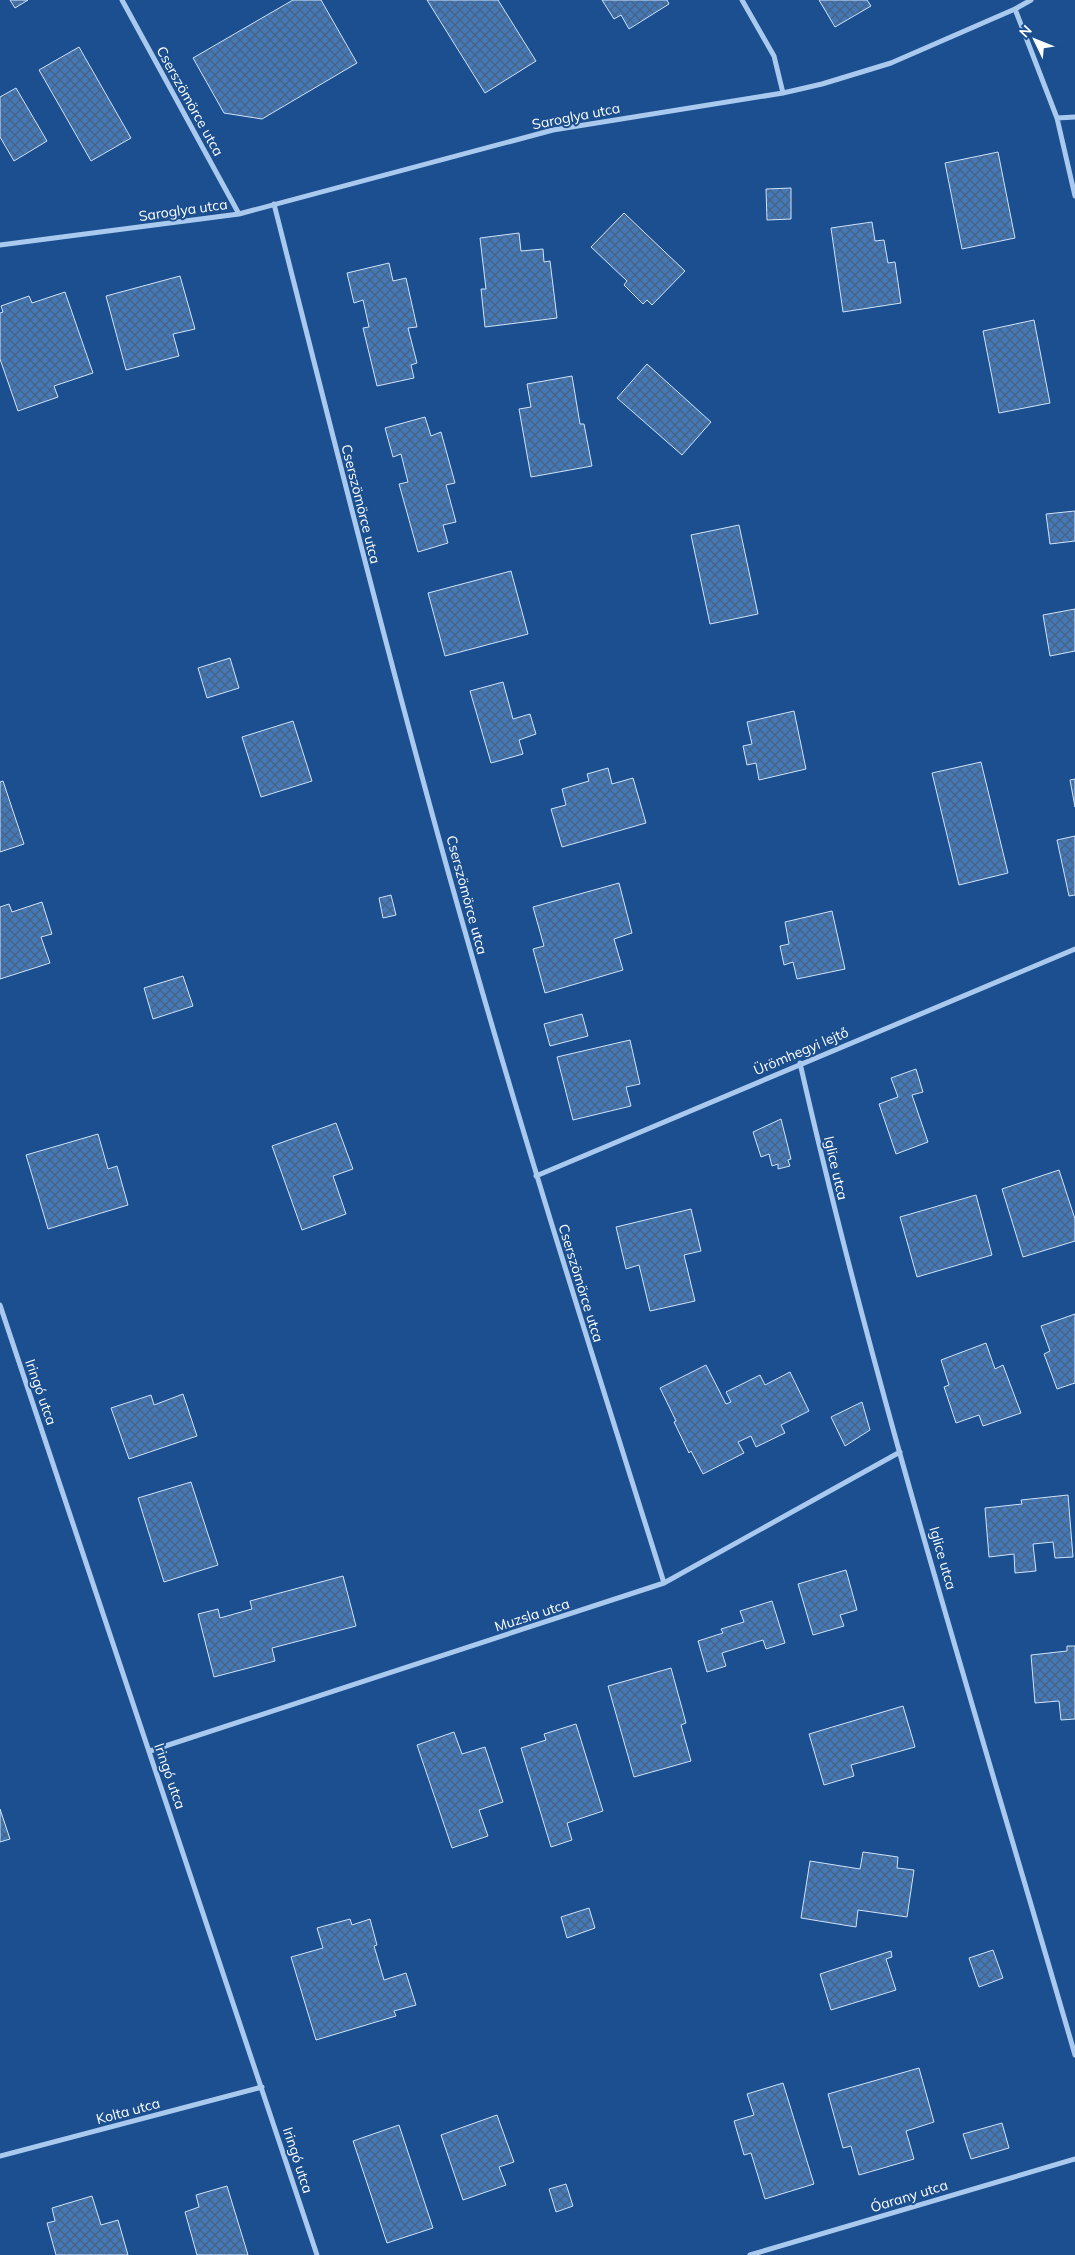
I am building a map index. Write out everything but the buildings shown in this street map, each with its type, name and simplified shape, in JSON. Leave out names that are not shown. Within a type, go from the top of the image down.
[{"type":"street","name":"Cserszömörce utca","points":[[122,0],[239,214]]},
{"type":"street","points":[[742,0],[774,56],[783,93]]},
{"type":"street","name":"Saroglya utca","points":[[0,245],[239,214],[553,130],[783,93],[822,84],[891,63],[1015,9],[1031,0]]},
{"type":"street","points":[[1015,9],[1057,118],[1075,196]]},
{"type":"street","points":[[1057,118],[1075,117]]},
{"type":"street","name":"Cserszömörce utca","points":[[274,204],[373,597],[475,966],[536,1176],[664,1583]]},
{"type":"street","name":"Ürömhegyi lejtő","points":[[536,1176],[800,1063],[1075,949]]},
{"type":"street","name":"Iglice utca","points":[[800,1063],[832,1204],[900,1452],[1075,2055]]},
{"type":"street","name":"Iringó utca","points":[[0,1304],[317,2255]]},
{"type":"street","name":"Muzsla utca","points":[[150,1751],[664,1583],[900,1452]]},
{"type":"street","name":"Kolta utca","points":[[0,2156],[262,2087]]},
{"type":"street","name":"Óarany utca","points":[[750,2255],[1075,2158]]}]
